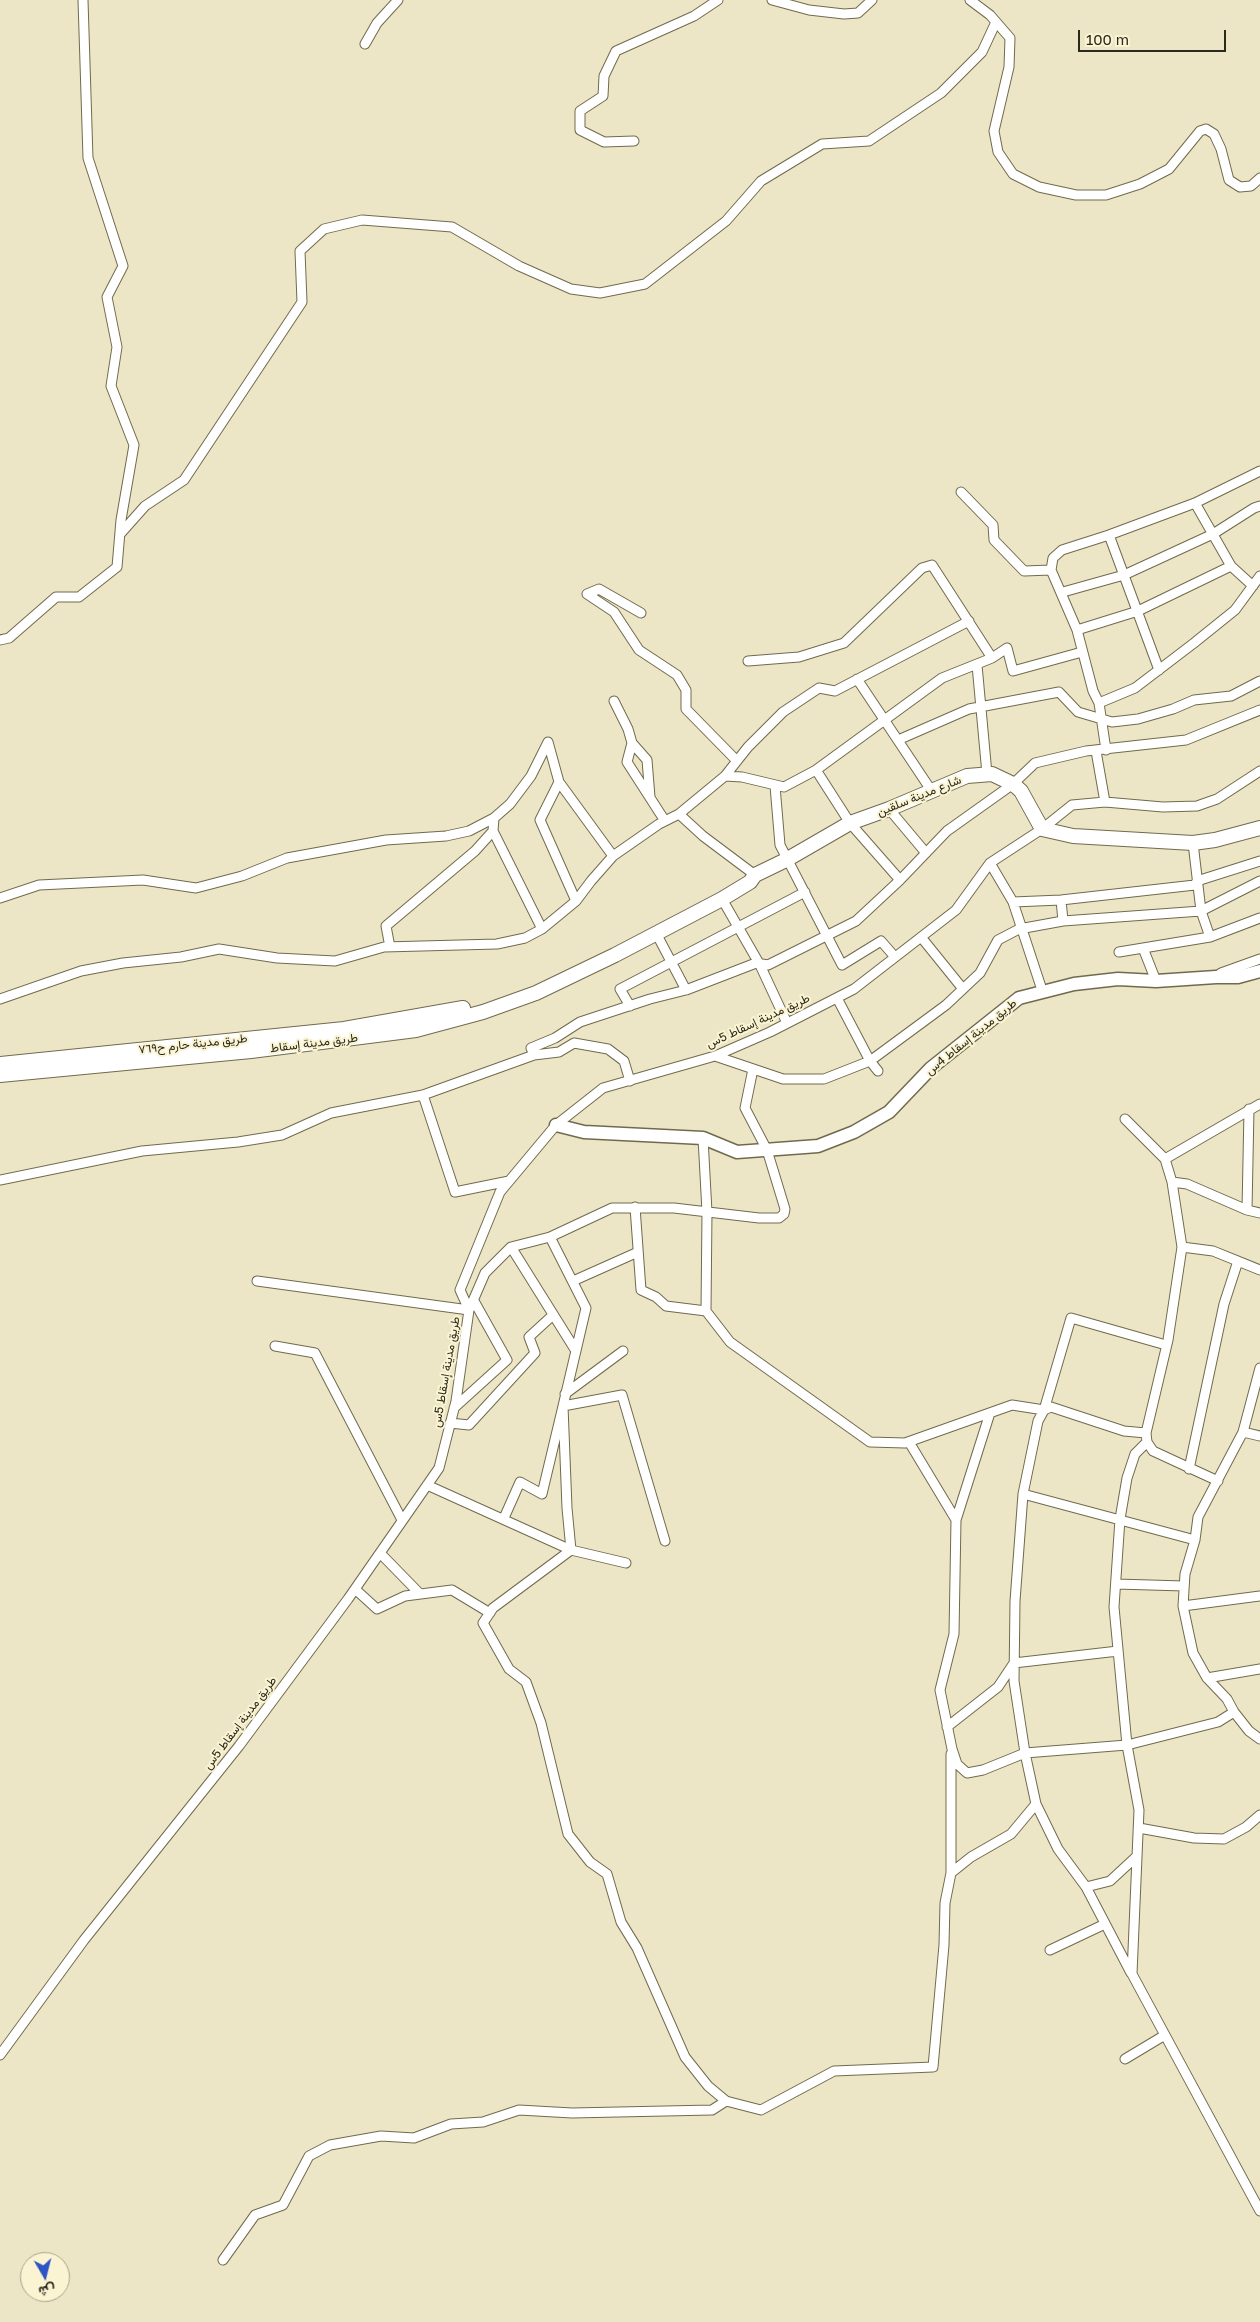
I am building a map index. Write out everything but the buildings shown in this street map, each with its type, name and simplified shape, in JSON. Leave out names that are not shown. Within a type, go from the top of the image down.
[{"type":"main road","name":"شارع مدينة سلقين","points":[[615,955],[722,899],[750,882],[755,874],[786,860],[850,823],[889,809],[967,776],[992,774],[1013,784],[1021,791],[1042,829]]},
{"type":"main road","points":[[1042,829],[1073,836],[1193,843],[1215,840],[1260,828]]},
{"type":"main road","name":"طريق مدينة حارم ح٧٦٩","points":[[0,1064],[344,1029],[451,1011],[530,989],[615,955]]},
{"type":"main road","name":"طريق مدينة إسقاط","points":[[0,1075],[251,1051],[416,1030],[483,1012],[536,993],[615,955]]},
{"type":"street","points":[[0,640],[9,638],[56,597],[79,597],[117,567],[121,520],[125,507],[134,445],[111,386],[117,347],[107,297],[123,266],[88,158],[82,0]]},
{"type":"street","points":[[365,44],[377,23],[398,0]]},
{"type":"street","points":[[634,141],[604,142],[580,130],[580,111],[603,96],[604,76],[616,51],[694,16],[718,0]]},
{"type":"street","points":[[772,0],[810,10],[844,14],[858,13],[872,0]]},
{"type":"street","points":[[970,0],[996,22],[1010,38],[1009,67],[994,131],[998,152],[1013,174],[1039,187],[1076,195],[1106,195],[1140,184],[1169,169],[1200,131],[1206,129],[1214,134],[1222,149],[1229,180],[1240,187],[1251,186],[1260,178]]},
{"type":"street","points":[[121,533],[145,506],[184,480],[302,302],[300,251],[324,229],[362,220],[452,227],[519,266],[571,289],[600,293],[645,284],[726,221],[761,181],[822,144],[869,141],[941,93],[982,52],[996,22]]},
{"type":"street","points":[[1106,750],[1099,704],[1092,691],[1077,630],[1063,592],[1052,570],[1054,558],[1062,550],[1109,535],[1195,502],[1260,471]]},
{"type":"street","points":[[961,492],[993,525],[994,540],[1024,571],[1052,570]]},
{"type":"street","points":[[1195,502],[1231,566],[1253,586]]},
{"type":"street","points":[[1063,592],[1124,575],[1213,534],[1260,506]]},
{"type":"street","points":[[1109,535],[1160,670]]},
{"type":"street","points":[[748,661],[799,657],[844,643],[922,568],[932,565],[992,658]]},
{"type":"street","points":[[1077,630],[1138,612],[1231,566]]},
{"type":"street","points":[[1099,704],[1135,688],[1160,670],[1235,610],[1260,576]]},
{"type":"street","points":[[642,613],[599,589],[587,594],[614,612],[640,650],[677,675],[686,690],[686,709],[737,761]]},
{"type":"street","points":[[0,999],[81,971],[123,963],[181,957],[219,949],[277,958],[335,961],[390,947],[497,944],[525,938],[542,929],[576,901],[613,856],[665,821],[679,814],[725,776],[783,712],[819,688],[835,691],[969,621]]},
{"type":"street","points":[[725,776],[742,777],[775,786],[784,786],[816,770],[942,678],[977,665],[1007,648],[1013,671],[1082,652]]},
{"type":"street","points":[[977,665],[987,774]]},
{"type":"street","points":[[857,679],[886,718],[931,790]]},
{"type":"street","points":[[898,740],[969,708],[1059,692],[1078,712],[1112,722],[1138,719],[1173,709],[1194,700],[1231,696],[1260,681]]},
{"type":"street","points":[[614,701],[628,729],[632,743],[647,760],[650,797]]},
{"type":"street","points":[[534,1055],[531,1048],[555,1038],[580,1022],[686,990],[756,963],[768,965],[856,921],[900,880],[947,831],[1013,784],[1035,763],[1096,750],[1186,740],[1260,710]]},
{"type":"street","points":[[0,898],[39,885],[143,880],[196,888],[242,876],[287,858],[386,840],[446,836],[469,831],[494,818],[510,804],[531,776],[548,742],[560,782],[613,856]]},
{"type":"street","points":[[632,743],[627,762],[665,821]]},
{"type":"street","points":[[1096,750],[1105,802]]},
{"type":"street","points":[[816,770],[850,823],[900,880]]},
{"type":"street","name":"طريق مدينة إسقاط 5س","points":[[0,2055],[84,1940],[239,1746],[354,1589],[439,1468],[454,1409],[469,1310],[460,1290],[500,1192],[556,1125],[603,1088],[715,1056],[787,1023],[854,989],[956,910],[990,863],[1042,829],[1072,805],[1105,802],[1163,807],[1197,806],[1217,799],[1260,771]]},
{"type":"street","points":[[560,782],[540,820],[576,901]]},
{"type":"street","points":[[775,786],[780,845],[786,860],[805,892],[842,966],[882,941],[895,957]]},
{"type":"street","points":[[889,809],[926,853]]},
{"type":"street","points":[[679,814],[703,836],[755,874]]},
{"type":"street","points":[[494,818],[493,831],[542,929]]},
{"type":"street","points":[[390,947],[386,926],[474,851],[493,831]]},
{"type":"street","points":[[1193,843],[1201,911],[1210,937]]},
{"type":"street","points":[[1013,902],[1061,900],[1195,885],[1197,881],[1260,861]]},
{"type":"street","points":[[990,863],[1013,902],[1042,990]]},
{"type":"street","points":[[715,1056],[783,1079],[824,1080],[870,1061],[938,1011],[980,973],[998,940],[1022,928],[1063,921],[1201,911],[1260,881]]},
{"type":"street","points":[[630,1006],[620,989],[805,892]]},
{"type":"street","points":[[722,899],[760,965],[787,1023]]},
{"type":"street","points":[[1061,900],[1063,921]]},
{"type":"street","points":[[1119,952],[1210,937],[1260,918]]},
{"type":"street","points":[[656,933],[686,990]]},
{"type":"street","points":[[921,937],[963,989]]},
{"type":"street","points":[[1143,948],[1156,981]]},
{"type":"street","points":[[1216,977],[1260,959]]},
{"type":"street","name":"طريق مدينة إسقاط 4س","points":[[556,1125],[584,1132],[703,1138],[737,1152],[818,1146],[854,1132],[889,1112],[931,1068],[1019,998],[1042,990],[1118,979],[1156,981],[1216,977],[1238,978],[1260,971]]},
{"type":"street","points":[[837,998],[870,1061],[878,1071]]},
{"type":"street","points":[[0,1180],[142,1151],[238,1142],[282,1135],[331,1113],[423,1096],[534,1055],[558,1052],[574,1043],[608,1050],[624,1061],[630,1081]]},
{"type":"street","points":[[257,1281],[469,1310],[485,1273],[511,1247],[550,1237],[612,1208],[635,1207],[759,1218],[779,1218],[784,1214],[785,1209],[767,1150],[745,1108],[753,1069]]},
{"type":"street","points":[[423,1096],[455,1192],[509,1181]]},
{"type":"street","points":[[1165,1159],[1260,1104]]},
{"type":"street","points":[[1247,1210],[1249,1109]]},
{"type":"street","points":[[1125,1119],[1165,1159],[1172,1182],[1182,1248],[1166,1345],[1146,1437],[1135,1454],[1127,1478],[1120,1519],[1114,1607],[1127,1745],[1139,1810],[1132,1974]]},
{"type":"street","points":[[703,1138],[707,1212],[706,1311],[730,1342],[870,1442],[909,1442],[1012,1405],[1044,1410],[1051,1407],[1146,1437],[1153,1451],[1218,1481]]},
{"type":"street","points":[[1172,1182],[1187,1184],[1247,1210],[1260,1213]]},
{"type":"street","points":[[635,1207],[641,1290],[656,1297],[666,1306],[706,1311]]},
{"type":"street","points":[[504,1518],[520,1482],[542,1494],[586,1308],[550,1237]]},
{"type":"street","points":[[511,1247],[576,1351]]},
{"type":"street","points":[[1182,1248],[1213,1251],[1260,1270]]},
{"type":"street","points":[[573,1281],[638,1252]]},
{"type":"street","points":[[1189,1469],[1224,1304],[1238,1261]]},
{"type":"street","points":[[454,1409],[507,1360],[474,1301]]},
{"type":"street","points":[[450,1423],[469,1425],[535,1353],[529,1337],[553,1315]]},
{"type":"street","points":[[1166,1345],[1071,1318],[1044,1410],[1038,1421],[1023,1494],[1015,1601],[1014,1681],[1025,1753],[1036,1804],[1058,1849],[1086,1887],[1260,2211]]},
{"type":"street","points":[[275,1346],[315,1353],[402,1520]]},
{"type":"street","points":[[565,1394],[623,1351]]},
{"type":"street","points":[[1260,1368],[1243,1432],[1198,1517],[1196,1540],[1185,1574],[1183,1606],[1193,1653],[1207,1678],[1226,1699],[1249,1731],[1260,1740]]},
{"type":"street","points":[[563,1406],[622,1395],[665,1541]]},
{"type":"street","points":[[563,1406],[566,1508],[570,1550]]},
{"type":"street","points":[[990,1413],[956,1520],[954,1634],[940,1690],[952,1749],[957,1764],[967,1773],[983,1770],[1025,1753],[1127,1745],[1218,1722],[1234,1712]]},
{"type":"street","points":[[1243,1432],[1260,1436]]},
{"type":"street","points":[[909,1442],[956,1520]]},
{"type":"street","points":[[426,1485],[504,1518],[570,1550],[626,1563]]},
{"type":"street","points":[[1023,1494],[1196,1540]]},
{"type":"street","points":[[570,1550],[493,1608],[484,1623],[509,1669],[526,1682],[541,1723],[568,1834],[590,1862],[607,1874],[621,1922],[637,1948],[685,2056],[708,2086],[726,2101],[761,2110],[834,2071],[933,2067],[944,1944],[945,1903],[951,1873],[952,1749]]},
{"type":"street","points":[[380,1552],[420,1594]]},
{"type":"street","points":[[1116,1584],[1184,1586]]},
{"type":"street","points":[[354,1589],[377,1609],[405,1596],[452,1590],[490,1613]]},
{"type":"street","points":[[1183,1606],[1260,1596]]},
{"type":"street","points":[[947,1727],[998,1687],[1014,1663],[1118,1651]]},
{"type":"street","points":[[1207,1678],[1260,1669]]},
{"type":"street","points":[[1249,1731],[1260,1729]]},
{"type":"street","points":[[951,1873],[971,1857],[1011,1834],[1036,1804]]},
{"type":"street","points":[[1139,1828],[1194,1838],[1224,1838],[1246,1827],[1260,1815]]},
{"type":"street","points":[[1086,1887],[1110,1881],[1137,1856]]},
{"type":"street","points":[[1050,1950],[1105,1924]]},
{"type":"street","points":[[1125,2059],[1165,2035]]},
{"type":"street","points":[[224,2260],[255,2215],[283,2205],[309,2156],[330,2145],[381,2136],[414,2138],[451,2124],[483,2122],[520,2110],[572,2113],[712,2110],[726,2101]]}]
